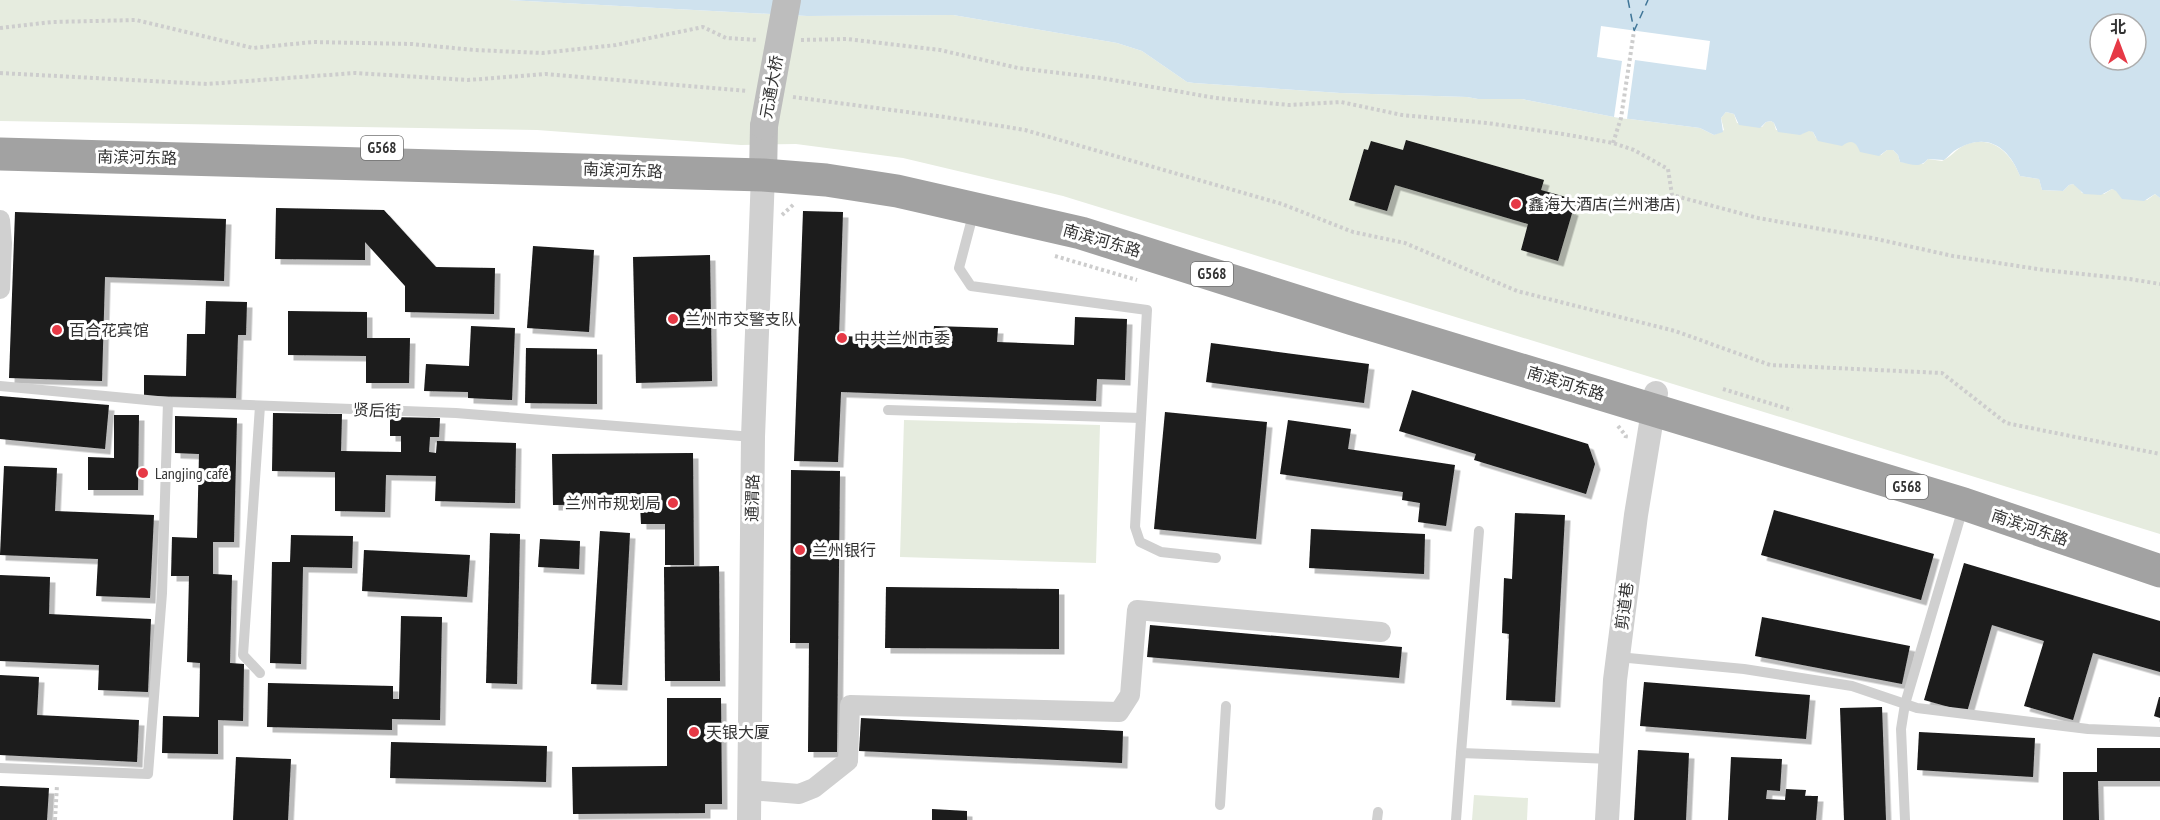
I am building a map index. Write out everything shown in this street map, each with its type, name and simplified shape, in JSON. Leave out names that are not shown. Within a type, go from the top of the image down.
[{"type":"highway","name":"南滨河东路","points":[[0,136],[507,153],[764,153],[888,170],[983,189],[1129,228],[2160,571]]},
{"type":"highway","name":"南滨河东路","points":[[0,154],[764,153],[826,180],[897,191],[1081,232],[1353,319],[1654,401],[2160,549]]},
{"type":"main road","name":"元通大桥","points":[[764,153],[786,0]]},
{"type":"street","name":"通渭路","points":[[749,820],[753,437],[764,153]]},
{"type":"street","points":[[0,220],[2,243],[0,289]]},
{"type":"street","name":"剪道巷","points":[[1607,820],[1615,680],[1636,515],[1654,401]]},
{"type":"street","points":[[749,790],[799,794],[814,788],[848,761],[850,705],[1119,712],[1130,695],[1137,610],[1381,632]]},
{"type":"lane","points":[[975,208],[959,268],[972,285],[1147,310],[1135,527],[1140,542],[1161,552],[1216,558]]},
{"type":"lane","name":"贤后街","points":[[0,387],[168,402],[456,413],[753,437]]},
{"type":"lane","points":[[0,768],[148,774],[162,593],[168,402]]},
{"type":"lane","points":[[260,406],[243,655],[260,673]]},
{"type":"lane","points":[[888,410],[1141,418]]},
{"type":"lane","points":[[1905,820],[1901,729],[1905,704],[1964,504]]},
{"type":"lane","points":[[1456,820],[1479,531]]},
{"type":"lane","points":[[1618,657],[1744,669],[1852,686],[1917,708],[2088,729],[2160,732]]},
{"type":"lane","points":[[1220,805],[1226,706]]},
{"type":"lane","points":[[1461,753],[1611,759]]},
{"type":"path","points":[[0,28],[52,22],[136,20],[253,48],[313,42],[412,44],[542,53],[616,45],[703,27],[726,38],[767,40]]},
{"type":"path","points":[[1614,143],[1621,118],[1634,31]]},
{"type":"path","points":[[801,40],[847,39],[940,50],[1018,68],[1101,78],[1216,98],[1289,105],[1341,102],[1402,115],[1486,123],[1614,143],[1634,150],[1668,169],[1672,195],[1758,218],[1872,238],[1953,256],[2160,284]]},
{"type":"path","points":[[0,73],[207,84],[355,73],[468,80],[546,74],[684,84],[753,92]]},
{"type":"path","points":[[786,96],[1025,130],[1282,204],[1353,232],[1405,243],[1517,291],[1675,331],[1770,365],[1942,373],[2006,423],[2160,454]]},
{"type":"path","points":[[1723,389],[1792,410]]},
{"type":"path","points":[[55,820],[58,770]]},
{"type":"shaded area","points":[[0,0],[508,0],[807,16],[953,15],[1117,43],[1142,51],[1187,82],[1194,83],[1340,93],[1522,99],[1614,117],[1700,128],[1714,135],[1724,130],[1721,118],[1726,112],[1734,114],[1737,123],[1762,127],[1766,122],[1771,121],[1776,130],[1802,134],[1808,130],[1813,132],[1816,138],[1853,141],[1858,146],[1881,155],[1887,150],[1893,150],[1900,162],[1923,164],[1928,159],[1942,161],[1965,145],[1984,142],[2006,153],[2020,176],[2039,179],[2042,190],[2063,191],[2073,184],[2082,193],[2104,194],[2112,189],[2147,200],[2155,194],[2160,198],[2160,534],[1063,196],[903,158],[796,144],[741,145],[537,130],[0,121]]},
{"type":"shaded area","points":[[904,420],[1100,425],[1096,563],[900,557]]},
{"type":"shaded area","points":[[1474,795],[1528,798],[1527,820],[1472,820]]},
{"type":"water","points":[[508,0],[2160,0],[2160,198],[2155,194],[2144,201],[2122,199],[2112,189],[2101,195],[2084,194],[2073,184],[2063,191],[2042,190],[2039,179],[2020,176],[2009,156],[2002,149],[1985,142],[1965,145],[1944,160],[1928,159],[1922,164],[1915,165],[1900,162],[1893,150],[1887,150],[1879,156],[1860,152],[1853,142],[1842,146],[1818,141],[1813,132],[1809,131],[1800,135],[1778,132],[1771,121],[1766,122],[1760,128],[1739,125],[1734,114],[1726,112],[1721,118],[1723,132],[1714,135],[1700,128],[1614,117],[1522,99],[1340,93],[1187,82],[1142,51],[1117,43],[953,15],[807,16]]},
{"type":"pier","points":[[1601,26],[1710,41],[1706,70],[1635,60],[1627,119],[1614,117],[1622,61],[1597,57]]},
{"type":"building","name":"鑫海大酒店(兰州港店)","points":[[1406,140],[1544,180],[1541,190],[1573,199],[1570,209],[1573,210],[1558,261],[1521,250],[1528,224],[1395,185],[1387,211],[1349,200],[1364,149],[1368,150],[1371,141],[1403,150]]},
{"type":"building","points":[[276,208],[384,210],[436,267],[495,268],[494,314],[405,312],[405,286],[365,242],[365,260],[275,259]]},
{"type":"building","name":"中共兰州市委","points":[[803,211],[843,212],[839,336],[933,339],[934,326],[998,328],[997,342],[1074,345],[1075,317],[1127,319],[1125,380],[1097,379],[1096,401],[841,392],[838,462],[794,461]]},
{"type":"building","name":"百合花宾馆","points":[[15,212],[226,219],[224,281],[105,277],[102,381],[9,378]]},
{"type":"building","points":[[533,246],[594,250],[589,332],[527,328]]},
{"type":"building","name":"兰州市交警支队","points":[[710,255],[712,381],[636,383],[633,257]]},
{"type":"building","points":[[206,301],[247,302],[246,335],[238,335],[236,398],[144,396],[144,375],[186,376],[187,334],[205,334]]},
{"type":"building","points":[[288,311],[367,312],[367,338],[410,338],[409,383],[366,383],[366,356],[288,355]]},
{"type":"building","points":[[471,326],[515,328],[512,400],[468,398],[468,392],[424,391],[426,364],[469,366]]},
{"type":"building","points":[[1211,343],[1369,364],[1364,403],[1206,382]]},
{"type":"building","points":[[526,348],[597,349],[597,404],[525,403]]},
{"type":"building","points":[[1412,390],[1588,444],[1595,464],[1586,494],[1474,460],[1476,454],[1399,431]]},
{"type":"building","points":[[0,396],[109,405],[105,449],[0,439]]},
{"type":"building","points":[[1165,412],[1267,422],[1256,539],[1154,529]]},
{"type":"building","points":[[273,413],[342,414],[341,451],[401,452],[401,436],[390,436],[390,417],[440,418],[439,437],[430,437],[429,452],[436,453],[437,441],[516,443],[515,503],[435,501],[436,476],[386,475],[385,512],[335,511],[335,472],[272,471]]},
{"type":"building","points":[[114,415],[139,415],[138,490],[88,490],[88,457],[114,458]]},
{"type":"building","points":[[175,416],[237,418],[234,542],[213,542],[213,574],[232,575],[230,663],[244,664],[243,721],[218,720],[218,754],[162,753],[163,716],[199,717],[200,663],[187,662],[189,576],[171,576],[172,537],[197,538],[199,454],[175,453]]},
{"type":"building","points":[[1288,420],[1351,429],[1348,449],[1455,465],[1446,526],[1418,522],[1420,503],[1402,500],[1403,492],[1280,474]]},
{"type":"building","points":[[693,453],[694,565],[665,565],[665,524],[641,524],[640,504],[553,505],[552,454]]},
{"type":"building","points":[[4,466],[57,468],[55,511],[154,515],[150,598],[96,596],[98,559],[0,555]]},
{"type":"building","points":[[791,470],[840,471],[837,752],[808,752],[809,643],[790,643]]},
{"type":"building","points":[[1774,510],[1934,554],[1921,600],[1761,555]]},
{"type":"building","points":[[1515,513],[1565,515],[1555,702],[1506,700],[1509,634],[1502,633],[1504,578],[1512,579]]},
{"type":"building","points":[[1311,529],[1425,534],[1424,574],[1309,568]]},
{"type":"building","points":[[600,531],[630,533],[622,685],[591,684]]},
{"type":"building","points":[[490,533],[520,534],[517,684],[486,683]]},
{"type":"building","points":[[291,535],[353,536],[352,568],[303,567],[301,664],[270,663],[272,562],[290,562]]},
{"type":"building","points":[[540,539],[580,541],[579,569],[538,567]]},
{"type":"building","points":[[364,550],[470,555],[467,597],[362,591]]},
{"type":"building","points":[[1964,563],[2160,621],[2160,672],[2093,653],[2073,720],[2024,706],[2044,641],[1992,625],[1967,712],[1924,700]]},
{"type":"building","points":[[719,566],[720,681],[665,681],[664,567]]},
{"type":"building","points":[[0,575],[50,577],[49,614],[151,619],[148,692],[98,690],[99,665],[0,661]]},
{"type":"building","points":[[886,587],[1059,589],[1059,649],[885,648]]},
{"type":"building","points":[[401,616],[442,617],[440,720],[392,719],[392,730],[267,727],[268,683],[393,686],[393,699],[399,699]]},
{"type":"building","points":[[1762,617],[1910,646],[1902,684],[1755,656]]},
{"type":"building","points":[[1150,625],[1402,647],[1399,678],[1147,657]]},
{"type":"building","points":[[0,675],[39,677],[37,715],[139,720],[137,762],[0,755]]},
{"type":"building","points":[[1644,682],[1810,695],[1806,739],[1640,726]]},
{"type":"building","points":[[2160,697],[2160,718],[2154,716]]},
{"type":"building","name":"天银大厦","points":[[667,698],[721,698],[722,804],[705,804],[705,813],[573,814],[572,767],[667,766]]},
{"type":"building","points":[[1882,707],[1886,820],[1844,820],[1840,708]]},
{"type":"building","points":[[861,718],[1123,731],[1122,763],[859,751]]},
{"type":"building","points":[[1919,732],[2035,738],[2033,777],[1917,770]]},
{"type":"building","points":[[391,742],[547,746],[546,782],[390,778]]},
{"type":"building","points":[[2097,748],[2160,748],[2160,781],[2098,781],[2099,820],[2063,820],[2063,772],[2097,772]]},
{"type":"building","points":[[1638,750],[1689,753],[1686,820],[1634,820]]},
{"type":"building","points":[[236,757],[291,759],[288,820],[233,820]]},
{"type":"building","points":[[1731,757],[1782,759],[1780,791],[1767,790],[1766,799],[1785,800],[1786,789],[1806,790],[1805,796],[1818,796],[1816,820],[1728,820]]},
{"type":"building","points":[[0,786],[49,788],[47,820],[0,820]]},
{"type":"building","points":[[932,809],[967,811],[967,820],[932,820]]},
{"type":"ferry route","points":[[1628,0],[1634,30]]},
{"type":"ferry route","points":[[1634,31],[1648,0]]},
{"type":"place","name":"鑫海大酒店(兰州港店)","points":[[1516,204]]},
{"type":"place","name":"兰州市交警支队","points":[[673,319]]},
{"type":"place","name":"百合花宾馆","points":[[57,330]]},
{"type":"place","name":"中共兰州市委","points":[[842,338]]},
{"type":"place","name":"Langjing café","points":[[143,473]]},
{"type":"place","name":"兰州市规划局","points":[[673,503]]},
{"type":"place","name":"兰州银行","points":[[800,550]]},
{"type":"place","name":"天银大厦","points":[[694,732]]}]
